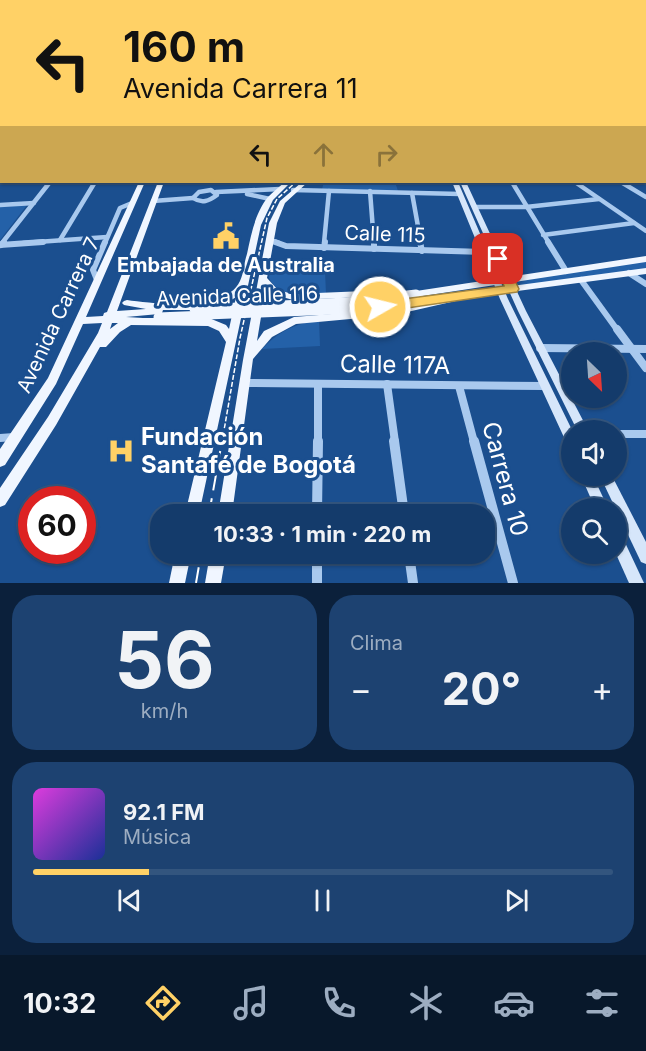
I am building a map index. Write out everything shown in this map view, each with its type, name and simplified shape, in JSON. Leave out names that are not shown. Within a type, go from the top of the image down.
[{"type":"main road","name":"Avenida Carrera 7","points":[[0,460],[52,381],[142,183]]},
{"type":"main road","name":"Avenida Carrera 7","points":[[0,500],[87,362],[110,317],[161,183]]},
{"type":"main road","points":[[194,504],[257,225],[270,199],[287,183]]},
{"type":"main road","points":[[226,504],[244,383],[270,240],[277,212],[293,190],[304,183]]},
{"type":"main road","points":[[455,183],[499,286],[561,420]]},
{"type":"main road","points":[[463,183],[540,348],[578,420]]},
{"type":"main road","name":"Avenida Calle 116","points":[[510,285],[566,271],[646,259]]},
{"type":"main road","name":"Avenida Calle 116","points":[[80,319],[142,318],[159,314],[351,310],[499,286],[581,280],[646,270]]},
{"type":"main road","points":[[263,279],[275,292],[299,298],[469,291]]},
{"type":"main road","points":[[127,303],[150,306],[216,303],[234,295],[244,281]]},
{"type":"main road","points":[[248,360],[262,340],[276,329],[292,321],[394,312],[469,291]]},
{"type":"main road","points":[[118,294],[142,318]]},
{"type":"main road","points":[[110,317],[130,321]]},
{"type":"main road","points":[[87,362],[111,334],[130,321],[142,318],[209,322],[223,328],[230,341]]},
{"type":"main road","points":[[87,362],[112,337],[142,318]]},
{"type":"main road","points":[[611,486],[646,557]]},
{"type":"main road","points":[[627,562],[637,583]]},
{"type":"main road","points":[[177,583],[181,564]]},
{"type":"main road","points":[[213,583],[216,564]]},
{"type":"street","points":[[0,245],[49,183]]},
{"type":"street","points":[[60,240],[94,183]]},
{"type":"street","points":[[513,183],[566,271]]},
{"type":"street","points":[[576,183],[646,231]]},
{"type":"street","points":[[623,183],[646,197]]},
{"type":"street","points":[[194,196],[196,201],[206,202],[216,194],[280,189]]},
{"type":"street","points":[[154,199],[194,196],[205,190],[216,194],[250,194],[270,199]]},
{"type":"street","points":[[293,190],[460,194]]},
{"type":"street","points":[[324,248],[328,190]]},
{"type":"street","points":[[370,192],[374,249]]},
{"type":"street","points":[[412,193],[422,250]]},
{"type":"street","points":[[475,207],[526,207],[599,199]]},
{"type":"street","points":[[0,205],[34,203]]},
{"type":"street","points":[[97,280],[93,270],[120,208],[132,203]]},
{"type":"street","points":[[543,235],[634,223]]},
{"type":"street","points":[[0,245],[107,237]]},
{"type":"street","name":"Calle 115","points":[[270,240],[286,246],[484,252]]},
{"type":"street","name":"Calle 115","points":[[268,252],[286,246]]},
{"type":"street","points":[[629,273],[646,284]]},
{"type":"street","points":[[581,280],[646,368]]},
{"type":"street","points":[[540,348],[646,349]]},
{"type":"street","name":"Calle 117A","points":[[244,383],[545,386]]},
{"type":"street","points":[[317,504],[318,384]]},
{"type":"street","points":[[387,384],[403,504]]},
{"type":"street","name":"Carrera 10","points":[[459,386],[513,583]]},
{"type":"street","points":[[627,434],[646,434]]},
{"type":"street","points":[[0,438],[15,437]]},
{"type":"street","points":[[317,564],[317,583]]},
{"type":"street","points":[[410,564],[413,583]]},
{"type":"shaded area","points":[[324,183],[395,183],[398,191],[322,189]]},
{"type":"shaded area","points":[[27,205],[0,240],[0,207]]},
{"type":"shaded area","points":[[646,261],[646,269],[519,287],[514,281]]},
{"type":"shaded area","points":[[270,269],[325,271],[326,294],[294,294],[279,290],[269,278]]},
{"type":"shaded area","points":[[319,320],[320,346],[262,349],[288,329]]},
{"type":"railway","points":[[222,442],[240,338],[267,218],[277,199],[295,183]]},
{"type":"railway","points":[[211,504],[222,441]]},
{"type":"railway","points":[[196,583],[199,564]]},
{"type":"place","name":"Embajada de Australia","points":[[226,236]]},
{"type":"place","name":"Fundación Santafé de Bogotá","points":[[121,451]]},
{"type":"route","points":[[380,307],[512,289],[498,259]]}]
